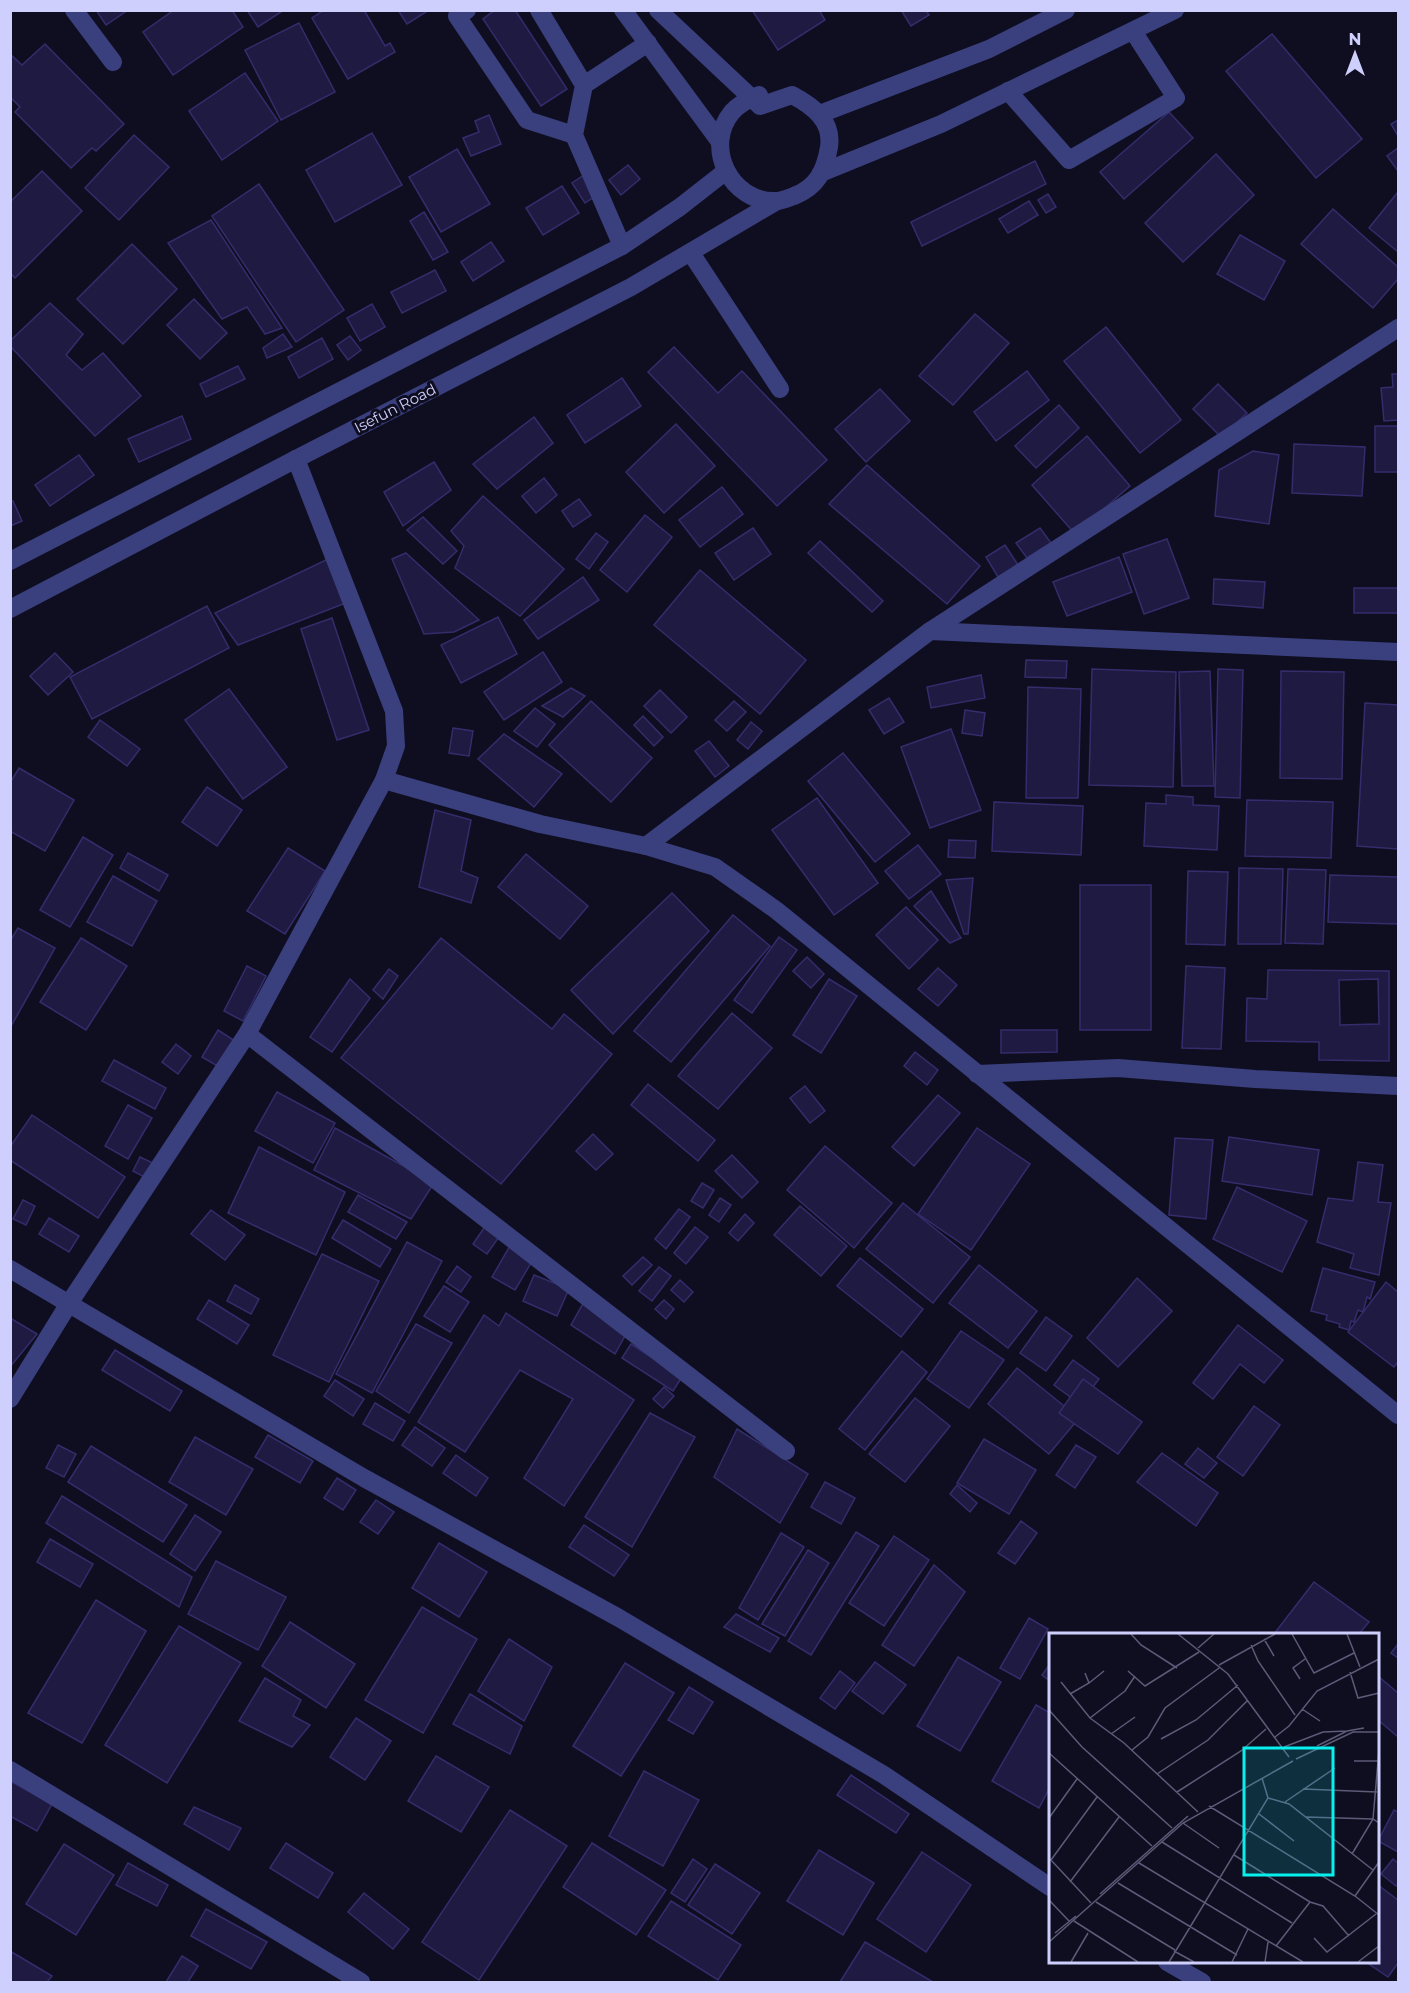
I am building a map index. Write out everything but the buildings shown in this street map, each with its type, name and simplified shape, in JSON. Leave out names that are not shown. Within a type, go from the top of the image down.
[{"type":"street","points":[[74,10],[113,62]]},
{"type":"street","points":[[467,10],[457,16],[527,120],[574,135]]},
{"type":"street","points":[[539,10],[584,85],[574,135],[622,246]]},
{"type":"street","points":[[623,10],[720,142]]},
{"type":"street","points":[[658,10],[760,106]]},
{"type":"street","points":[[820,114],[989,49],[1066,10]]},
{"type":"street","points":[[821,173],[941,124],[1175,10]]},
{"type":"street","points":[[1008,92],[1069,160],[1176,98],[1133,31]]},
{"type":"street","points":[[584,85],[648,43]]},
{"type":"street","points":[[759,95],[760,106],[792,95],[808,103],[820,114],[828,129],[830,144],[821,173],[808,190],[777,201],[758,199],[745,193],[734,184],[726,171],[721,157],[720,142],[724,126],[732,113],[744,102],[759,95]]},
{"type":"street","points":[[10,561],[622,246],[680,207],[726,171]]},
{"type":"street","name":"Isefun Road","points":[[10,609],[631,287],[777,201]]},
{"type":"street","points":[[691,253],[780,389]]},
{"type":"street","points":[[646,846],[930,631],[1398,328]]},
{"type":"street","points":[[10,1399],[68,1305],[248,1034],[384,780],[396,746],[394,711],[296,459]]},
{"type":"street","points":[[930,631],[1398,652]]},
{"type":"street","points":[[384,780],[540,824],[646,846],[715,867],[776,910],[1398,1415]]},
{"type":"street","points":[[248,1034],[786,1451]]},
{"type":"street","points":[[977,1074],[1118,1068],[1255,1079],[1398,1086]]},
{"type":"street","points":[[10,1269],[364,1478],[619,1618],[884,1774],[1049,1886]]},
{"type":"street","points":[[10,1770],[361,1983]]},
{"type":"street","points":[[1169,1963],[1202,1983]]}]
